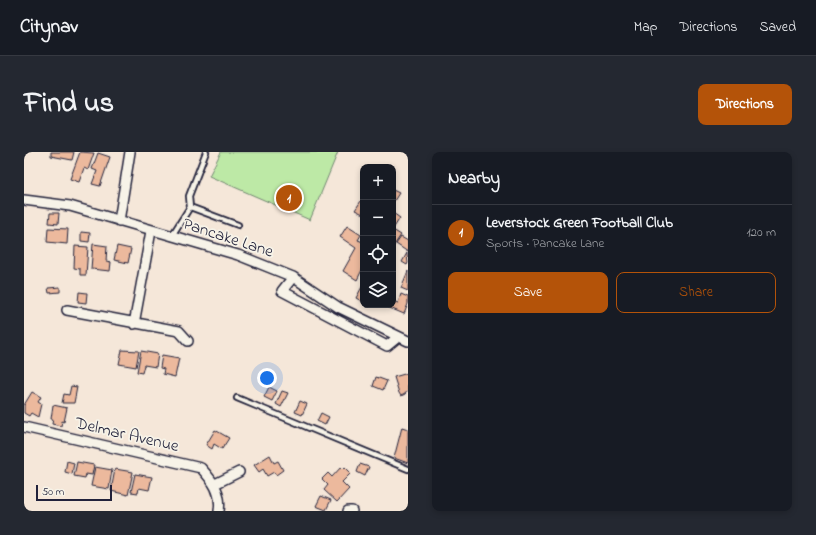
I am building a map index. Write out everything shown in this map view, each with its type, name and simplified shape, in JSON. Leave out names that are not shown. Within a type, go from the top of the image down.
[{"type":"street","points":[[118,221],[130,152]]},
{"type":"street","name":"Pancake Lane","points":[[24,200],[70,206],[151,231],[238,255],[293,277],[338,307],[408,341]]},
{"type":"street","points":[[134,324],[151,231]]},
{"type":"street","points":[[293,277],[282,291],[387,346],[398,337]]},
{"type":"street","points":[[332,317],[338,307]]},
{"type":"street","points":[[67,310],[134,324],[179,331],[188,341]]},
{"type":"street","name":"Delmar Avenue","points":[[24,427],[201,468],[216,484]]},
{"type":"street","points":[[219,511],[220,503],[216,484],[239,472]]},
{"type":"lane","points":[[172,237],[190,207],[189,196],[206,152]]},
{"type":"lane","points":[[190,207],[238,225]]},
{"type":"lane","points":[[237,398],[408,469]]},
{"type":"green space","points":[[221,152],[338,152],[310,220],[209,176]]},
{"type":"building","points":[[51,152],[74,152],[72,160],[51,156]]},
{"type":"building","points":[[80,152],[94,153],[88,170],[84,168],[79,182],[70,179]]},
{"type":"building","points":[[98,153],[110,157],[100,186],[92,184],[97,171],[92,169]]},
{"type":"building","points":[[360,202],[360,212],[355,210]]},
{"type":"building","points":[[50,213],[59,213],[58,224],[49,223]]},
{"type":"building","points":[[396,215],[400,218],[396,224]]},
{"type":"building","points":[[347,226],[360,234],[358,240],[360,241],[360,274],[357,280],[343,271],[356,248],[340,237]]},
{"type":"building","points":[[48,228],[68,229],[67,244],[47,242]]},
{"type":"building","points":[[81,232],[90,233],[89,242],[81,241]]},
{"type":"building","points":[[396,232],[401,235],[396,242]]},
{"type":"building","points":[[401,237],[408,241],[408,252],[396,244]]},
{"type":"building","points":[[93,244],[107,246],[106,261],[111,262],[110,271],[91,269]]},
{"type":"building","points":[[75,246],[88,247],[86,275],[80,275],[80,269],[74,268]]},
{"type":"building","points":[[117,246],[131,249],[128,263],[114,260]]},
{"type":"building","points":[[407,253],[408,263],[407,265],[402,262]]},
{"type":"building","points":[[408,271],[408,291],[401,288]]},
{"type":"building","points":[[60,287],[60,292],[49,293],[48,288]]},
{"type":"building","points":[[360,291],[360,300],[356,298]]},
{"type":"building","points":[[79,292],[87,293],[86,303],[78,302]]},
{"type":"building","points":[[401,294],[408,297],[408,304],[404,314],[390,308],[396,308],[396,302],[398,303]]},
{"type":"building","points":[[122,350],[139,351],[136,367],[119,364]]},
{"type":"building","points":[[141,351],[158,354],[156,367],[144,365],[142,373],[137,372]]},
{"type":"building","points":[[162,355],[179,358],[175,377],[163,374],[164,369],[160,368]]},
{"type":"building","points":[[408,373],[408,390],[401,396],[394,377]]},
{"type":"building","points":[[376,377],[387,381],[383,390],[373,386]]},
{"type":"building","points":[[71,386],[77,387],[74,403],[62,403],[64,394],[69,395]]},
{"type":"building","points":[[269,387],[277,391],[272,401],[264,397]]},
{"type":"building","points":[[282,391],[288,393],[281,407],[276,404]]},
{"type":"building","points":[[32,392],[41,397],[38,402],[41,404],[38,417],[31,413],[29,416],[24,413],[24,405]]},
{"type":"building","points":[[300,401],[307,404],[302,415],[295,412]]},
{"type":"building","points":[[53,405],[67,408],[64,422],[62,421],[61,426],[52,424],[53,419],[51,419]]},
{"type":"building","points":[[321,413],[329,417],[325,425],[317,421]]},
{"type":"building","points":[[402,427],[408,429],[408,463],[394,458]]},
{"type":"building","points":[[215,430],[229,438],[222,449],[214,444],[212,449],[206,445]]},
{"type":"building","points":[[270,455],[274,463],[278,461],[283,470],[276,475],[274,472],[267,476],[263,469],[259,472],[254,465]]},
{"type":"building","points":[[67,461],[74,463],[72,474],[65,472]]},
{"type":"building","points":[[77,462],[94,465],[92,475],[86,474],[85,478],[74,476]]},
{"type":"building","points":[[360,464],[369,467],[365,476],[357,472]]},
{"type":"building","points":[[95,467],[112,470],[109,489],[91,486]]},
{"type":"building","points":[[341,467],[343,469],[345,467],[351,473],[342,482],[349,489],[337,502],[324,490],[328,485],[322,479],[328,473],[332,477]]},
{"type":"building","points":[[115,469],[133,472],[128,495],[111,491]]},
{"type":"building","points":[[135,474],[152,477],[149,490],[139,488],[138,493],[131,492]]},
{"type":"building","points":[[321,496],[331,500],[326,510],[316,506]]},
{"type":"place","name":"Leverstock Green Football Club","points":[[289,198]]}]
